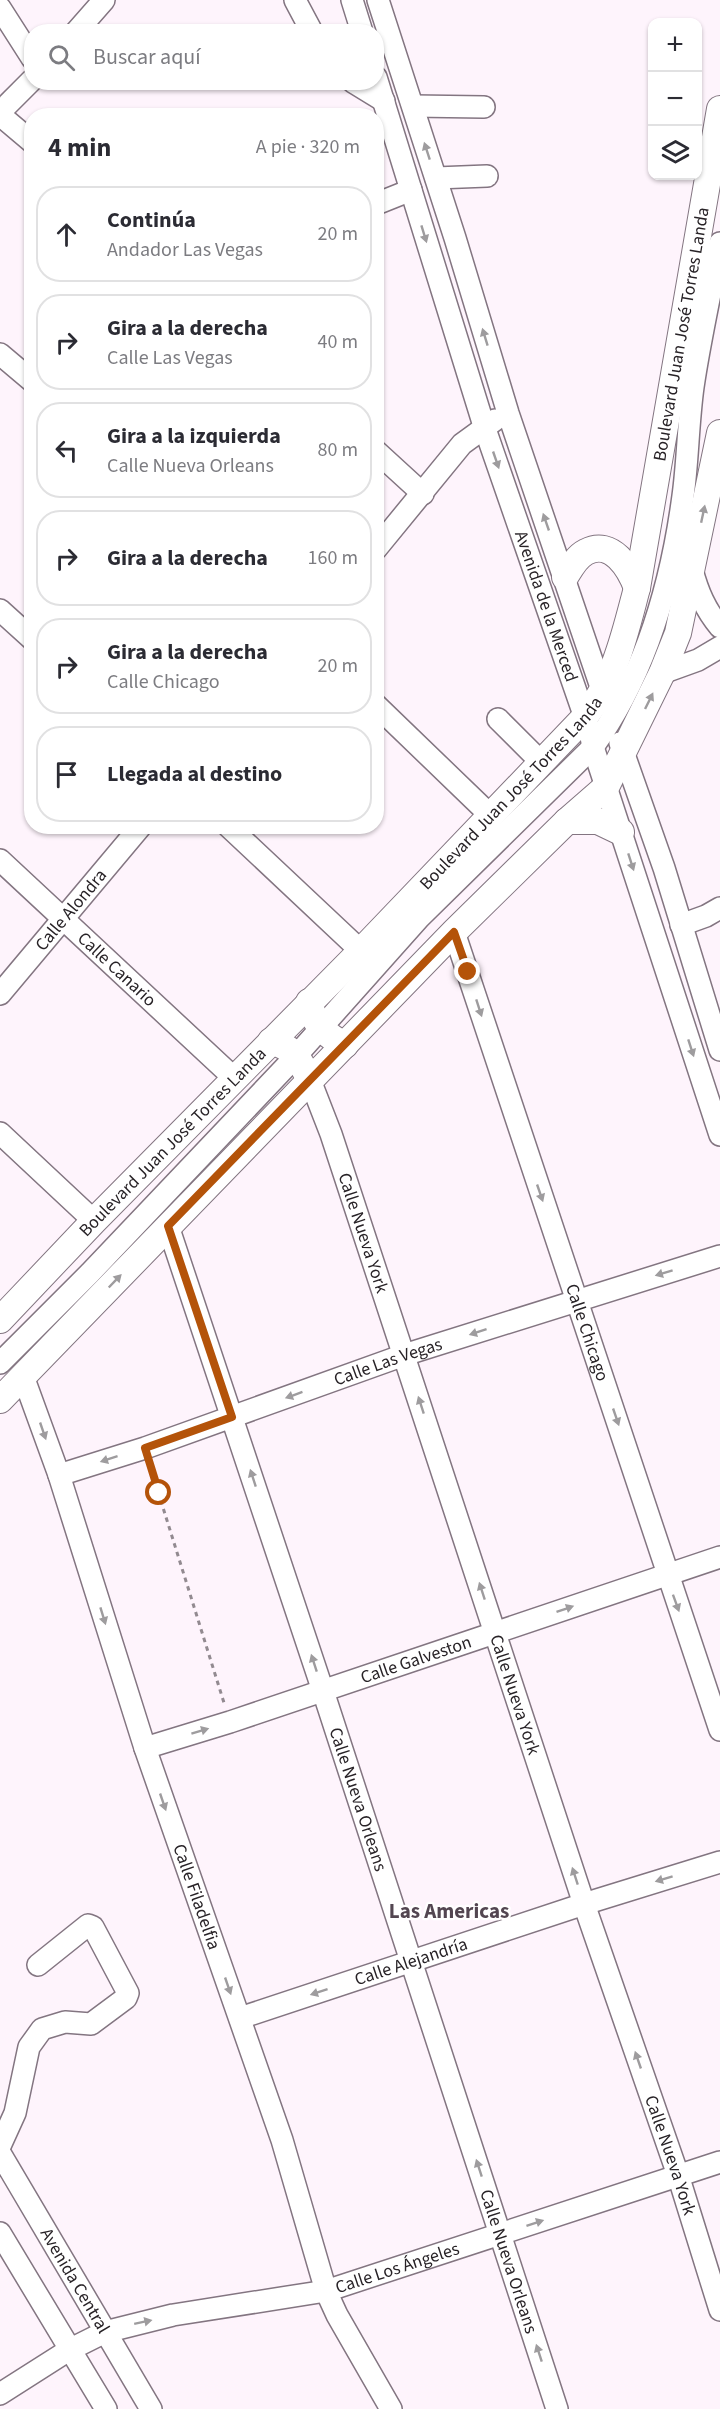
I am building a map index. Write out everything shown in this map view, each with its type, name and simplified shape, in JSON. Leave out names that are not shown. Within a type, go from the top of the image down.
[{"type":"main road","name":"Boulevard Juan José Torres Landa","points":[[0,1320],[93,1221],[361,951],[585,717],[603,693],[622,648],[637,588],[720,109]]},
{"type":"main road","points":[[0,1400],[454,932],[567,820],[606,787],[662,674],[678,633],[720,432]]},
{"type":"main road","points":[[565,578],[586,551],[599,549],[619,557],[630,569],[637,588]]},
{"type":"main road","points":[[567,820],[589,819],[621,832]]},
{"type":"main road","points":[[309,1002],[312,1016],[320,1027],[326,1034],[345,1045]]},
{"type":"main road","points":[[271,1041],[285,1045],[296,1056],[310,1080]]},
{"type":"street","points":[[83,24],[104,0]]},
{"type":"street","points":[[294,0],[308,24]]},
{"type":"street","points":[[352,0],[360,24]]},
{"type":"street","name":"Avenida de la Merced","points":[[378,0],[436,178],[508,413],[624,753],[720,1050]]},
{"type":"street","points":[[0,8],[24,46]]},
{"type":"street","points":[[24,88],[0,113],[24,135]]},
{"type":"street","points":[[366,90],[384,101]]},
{"type":"street","name":"Avenida de la Merced","points":[[380,90],[484,426],[585,717],[720,1135]]},
{"type":"street","points":[[413,106],[484,107]]},
{"type":"street","points":[[436,178],[487,176]]},
{"type":"street","points":[[384,201],[411,190]]},
{"type":"street","points":[[0,1364],[90,1273],[296,1056],[419,918],[593,747],[612,720],[644,657],[661,608],[683,497],[693,387],[720,243]]},
{"type":"street","points":[[0,354],[24,374]]},
{"type":"street","points":[[384,540],[462,444],[484,426],[508,413]]},
{"type":"street","points":[[384,458],[423,494]]},
{"type":"street","points":[[692,570],[698,594],[707,611],[720,627]]},
{"type":"street","points":[[0,610],[24,632]]},
{"type":"street","points":[[662,674],[698,660],[720,647]]},
{"type":"street","points":[[384,713],[490,815]]},
{"type":"street","points":[[498,719],[541,762]]},
{"type":"street","name":"Calle Alondra","points":[[0,994],[134,834]]},
{"type":"street","points":[[237,834],[361,951]]},
{"type":"street","name":"Calle Canario","points":[[0,860],[234,1078]]},
{"type":"street","points":[[681,925],[720,908]]},
{"type":"street","name":"Calle Chicago","points":[[454,932],[720,1730]]},
{"type":"street","name":"Calle Nueva York","points":[[310,1080],[321,1104],[584,1904],[678,2175],[720,2310]]},
{"type":"street","points":[[0,1133],[93,1221]]},
{"type":"street","name":"Calle Nueva Orleans","points":[[168,1226],[323,1691],[557,2409]]},
{"type":"street","name":"Calle Las Vegas","points":[[59,1475],[145,1448],[404,1355],[720,1256]]},
{"type":"street","name":"Calle Filadelfia","points":[[24,1376],[59,1475],[145,1748],[282,2140],[326,2291],[342,2324],[392,2409]]},
{"type":"street","name":"Calle Galveston","points":[[145,1748],[230,1722],[720,1557]]},
{"type":"street","name":"Calle Alejandría","points":[[240,2018],[584,1904],[720,1862]]},
{"type":"street","points":[[0,2146],[15,2113],[28,2047],[42,2029],[65,2022],[91,2024],[126,1998],[128,1993],[93,1927],[88,1925],[38,1965]]},
{"type":"street","name":"Avenida Central","points":[[0,2153],[151,2409]]},
{"type":"street","name":"Calle Los Ángeles","points":[[0,2394],[69,2350],[105,2332],[173,2315],[326,2291],[720,2162]]},
{"type":"street","points":[[0,2234],[106,2409]]},
{"type":"path","points":[[145,1448],[230,1722]]},
{"type":"district","name":"Las Americas","points":[[449,1911]]},
{"type":"route","points":[[159,1493],[145,1448],[232,1417],[168,1226],[454,932],[468,972]]}]
